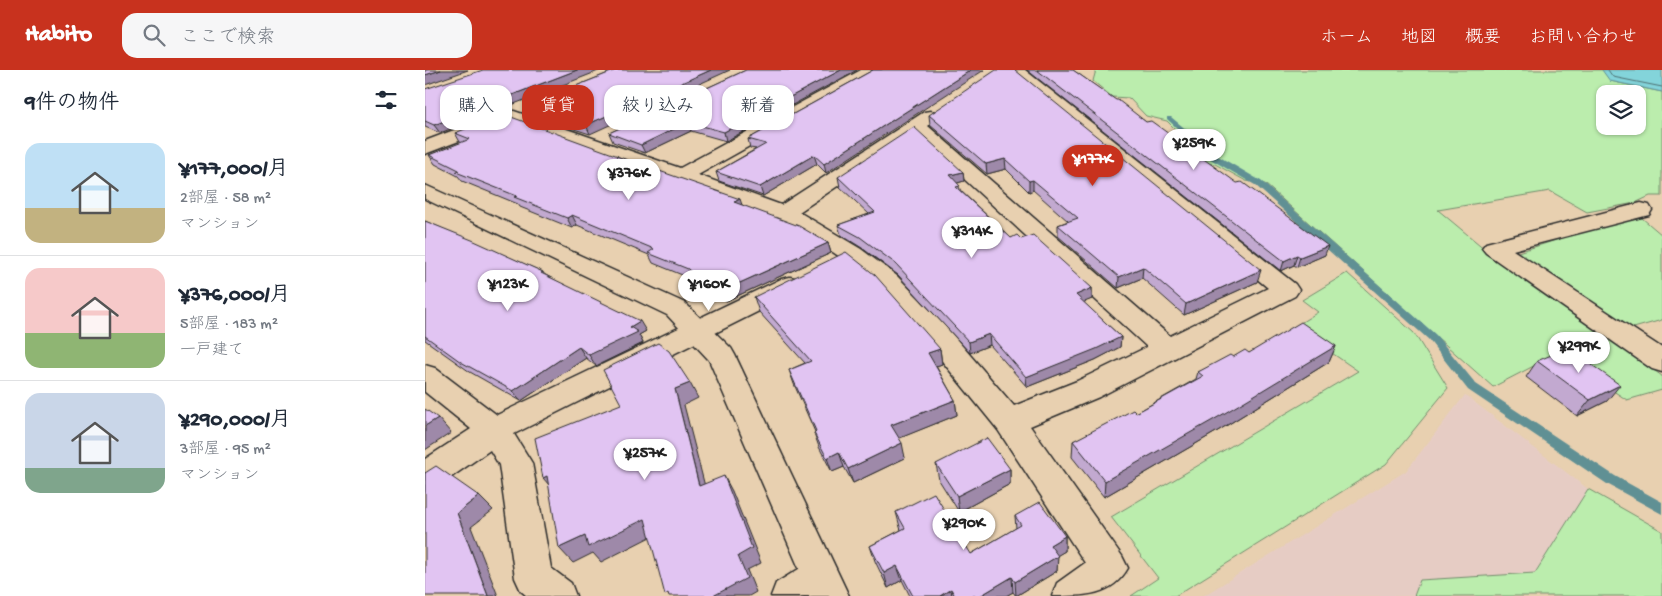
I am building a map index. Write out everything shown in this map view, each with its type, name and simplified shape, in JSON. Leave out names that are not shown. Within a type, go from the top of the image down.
[{"type":"street","points":[[681,176],[873,70]]},
{"type":"street","points":[[1009,421],[1088,389],[1286,290],[1015,70]]},
{"type":"street","points":[[783,213],[943,107]]},
{"type":"street","points":[[512,117],[600,139],[681,176],[783,213],[823,235],[889,282],[1009,421],[1109,568],[1071,596]]},
{"type":"street","points":[[916,125],[1167,349]]},
{"type":"street","points":[[425,148],[472,130]]},
{"type":"street","points":[[425,191],[676,308],[721,355],[813,590]]},
{"type":"street","points":[[1641,210],[1494,248],[1662,362]]},
{"type":"street","points":[[425,477],[494,430],[852,254]]},
{"type":"street","points":[[425,376],[494,430],[515,463],[534,578],[557,596]]},
{"type":"shaded area","points":[[1465,395],[1588,489],[1662,531],[1662,596],[1203,596],[1406,471]]},
{"type":"green space","points":[[1096,70],[1607,70],[1610,81],[1629,85],[1596,85],[1596,135],[1646,135],[1646,89],[1662,92],[1662,196],[1650,196],[1635,203],[1587,212],[1550,191],[1438,210],[1480,245],[1662,376],[1662,390],[1627,400],[1557,354],[1493,387],[1265,184],[1246,181],[1215,164],[1200,162],[1174,140],[1178,132],[1167,121],[1146,116],[1129,98],[1112,97],[1093,81]]},
{"type":"green space","points":[[1642,218],[1662,235],[1662,320],[1630,329],[1515,253],[1604,225]]},
{"type":"green space","points":[[1347,273],[1414,333],[1448,388],[1386,464],[1175,596],[1131,596],[1158,578],[1111,517],[1358,371],[1294,327],[1318,312],[1302,300]]},
{"type":"green space","points":[[1588,489],[1662,531],[1662,596],[1414,596],[1420,580],[1535,573]]},
{"type":"water","points":[[1602,70],[1662,70],[1662,92],[1646,89],[1646,85],[1629,85],[1610,81]]},
{"type":"building","points":[[425,70],[441,70],[425,75]]},
{"type":"building","points":[[483,70],[577,70],[538,85],[522,85],[522,91],[512,95],[512,85],[440,85],[440,123],[434,125],[425,121],[425,89]]},
{"type":"building","points":[[616,70],[711,70],[677,85],[604,85],[604,117],[594,121],[594,85],[578,85]]},
{"type":"building","points":[[746,70],[841,70],[794,95],[794,85],[722,85],[722,130],[728,130],[724,132],[712,129],[712,86]]},
{"type":"building","points":[[873,70],[971,70],[824,164],[814,155],[760,187],[716,172],[766,144],[748,139],[764,130],[794,130],[794,114]]},
{"type":"building","points":[[996,70],[1015,70],[1261,270],[1186,304],[1143,267],[1119,277],[1058,225],[1078,218],[1033,180],[1029,181],[1005,159],[986,164],[929,115]]},
{"type":"building","points":[[1037,70],[1073,70],[1118,100],[1146,122],[1151,121],[1237,183],[1242,182],[1328,246],[1284,261]]},
{"type":"building","points":[[512,117],[522,121],[522,130],[547,130],[740,199],[734,202],[799,226],[828,243],[722,291],[713,283],[706,287],[688,269],[648,253],[654,249],[572,215],[567,218],[514,197],[517,196],[456,172],[459,170],[429,155],[470,139],[455,133],[463,130],[512,130]]},
{"type":"building","points":[[914,127],[963,172],[950,175],[960,186],[956,187],[1011,238],[1017,235],[1021,239],[1033,235],[1092,288],[1076,295],[1121,337],[1026,377],[989,334],[969,342],[896,264],[860,237],[838,225],[875,212],[838,177]]},
{"type":"building","points":[[616,130],[672,130],[641,145],[609,133]]},
{"type":"building","points":[[425,221],[543,272],[541,273],[640,321],[630,327],[638,332],[589,355],[579,347],[513,391],[461,362],[425,336]]},
{"type":"building","points":[[846,252],[875,275],[940,349],[928,353],[955,400],[891,425],[902,443],[848,469],[839,452],[827,458],[814,433],[816,431],[789,370],[811,361],[754,297]]},
{"type":"building","points":[[1301,322],[1336,346],[1220,416],[1105,481],[1073,441],[1133,410],[1136,413],[1203,376],[1198,372],[1230,355],[1233,357],[1245,350],[1249,353]]},
{"type":"building","points":[[658,343],[669,351],[690,383],[675,389],[699,486],[724,476],[752,548],[738,556],[747,578],[713,596],[669,596],[668,593],[665,595],[645,519],[588,547],[585,536],[559,548],[547,476],[543,478],[535,438],[621,404],[603,370]]},
{"type":"building","points":[[1568,348],[1620,385],[1590,400],[1537,361]]},
{"type":"building","points":[[425,409],[438,418],[425,426]]},
{"type":"building","points":[[987,438],[1010,469],[957,496],[936,464]]},
{"type":"building","points":[[436,466],[479,496],[457,513],[488,596],[425,596],[425,473]]},
{"type":"building","points":[[934,493],[971,554],[1021,525],[1015,516],[1040,502],[1065,536],[1050,545],[1058,556],[1015,582],[1012,577],[980,596],[955,596],[951,589],[940,596],[913,596],[897,566],[884,573],[870,546],[905,528],[896,512]]},
{"type":"waterway","points":[[1169,118],[1215,158],[1258,183],[1432,337],[1472,387],[1611,480],[1662,508]]}]
